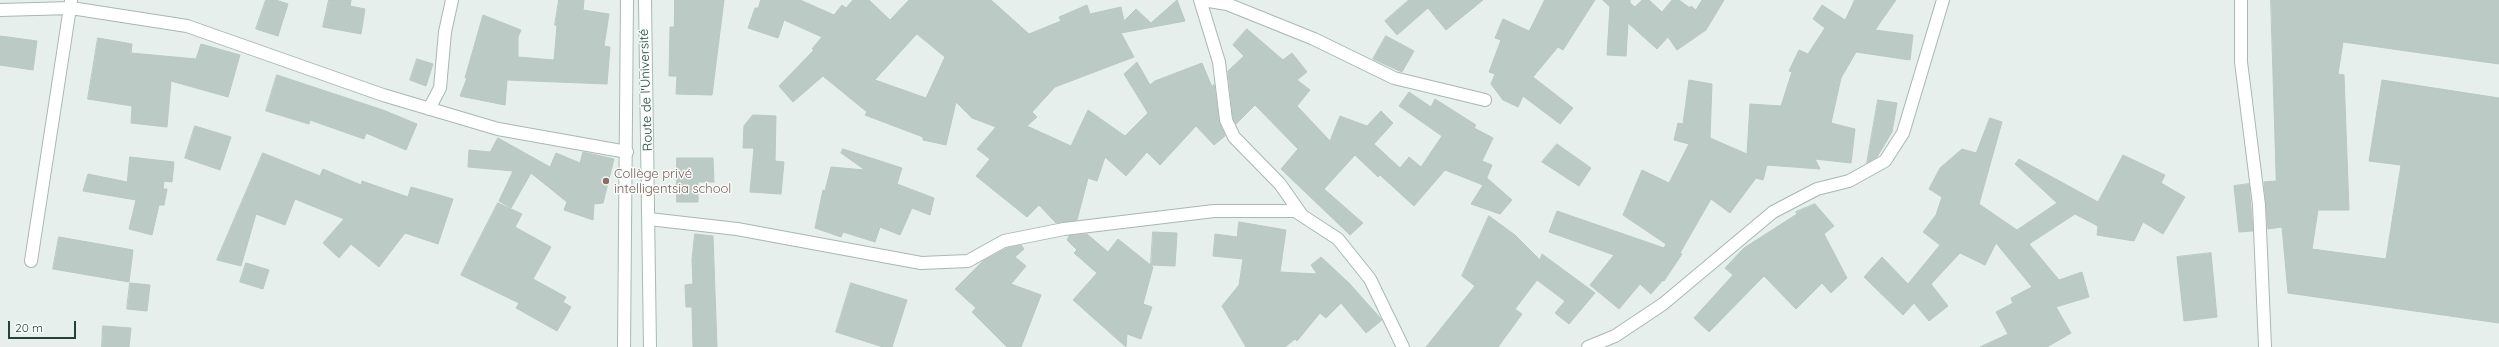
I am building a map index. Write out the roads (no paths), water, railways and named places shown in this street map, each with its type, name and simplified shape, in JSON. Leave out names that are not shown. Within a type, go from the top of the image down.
[{"type":"street","points":[[429,109],[440,88],[444,32],[452,0]]},
{"type":"street","name":"Route de l'Université","points":[[624,347],[627,152],[627,0]]},
{"type":"street","name":"Route de l'Université","points":[[645,0],[650,347]]},
{"type":"street","points":[[1200,0],[1219,62],[1226,120],[1234,137],[1280,184],[1301,214]]},
{"type":"street","points":[[1203,0],[1227,4],[1314,39],[1394,78],[1485,100]]},
{"type":"street","points":[[1588,347],[1614,336],[1663,304],[1773,212],[1817,189],[1849,181],[1885,161],[1903,133],[1943,0]]},
{"type":"street","points":[[2241,0],[2241,62],[2259,205],[2265,347]]},
{"type":"street","points":[[31,260],[71,4]]},
{"type":"street","points":[[0,10],[71,4],[187,26],[375,93],[498,129],[627,152]]},
{"type":"street","points":[[649,219],[737,229],[921,263],[968,261],[1004,241],[1064,229],[1214,211],[1295,211],[1338,239],[1370,279],[1403,347]]},
{"type":"place","name":"Collège privé intelligentsia school","points":[[606,181]]}]
